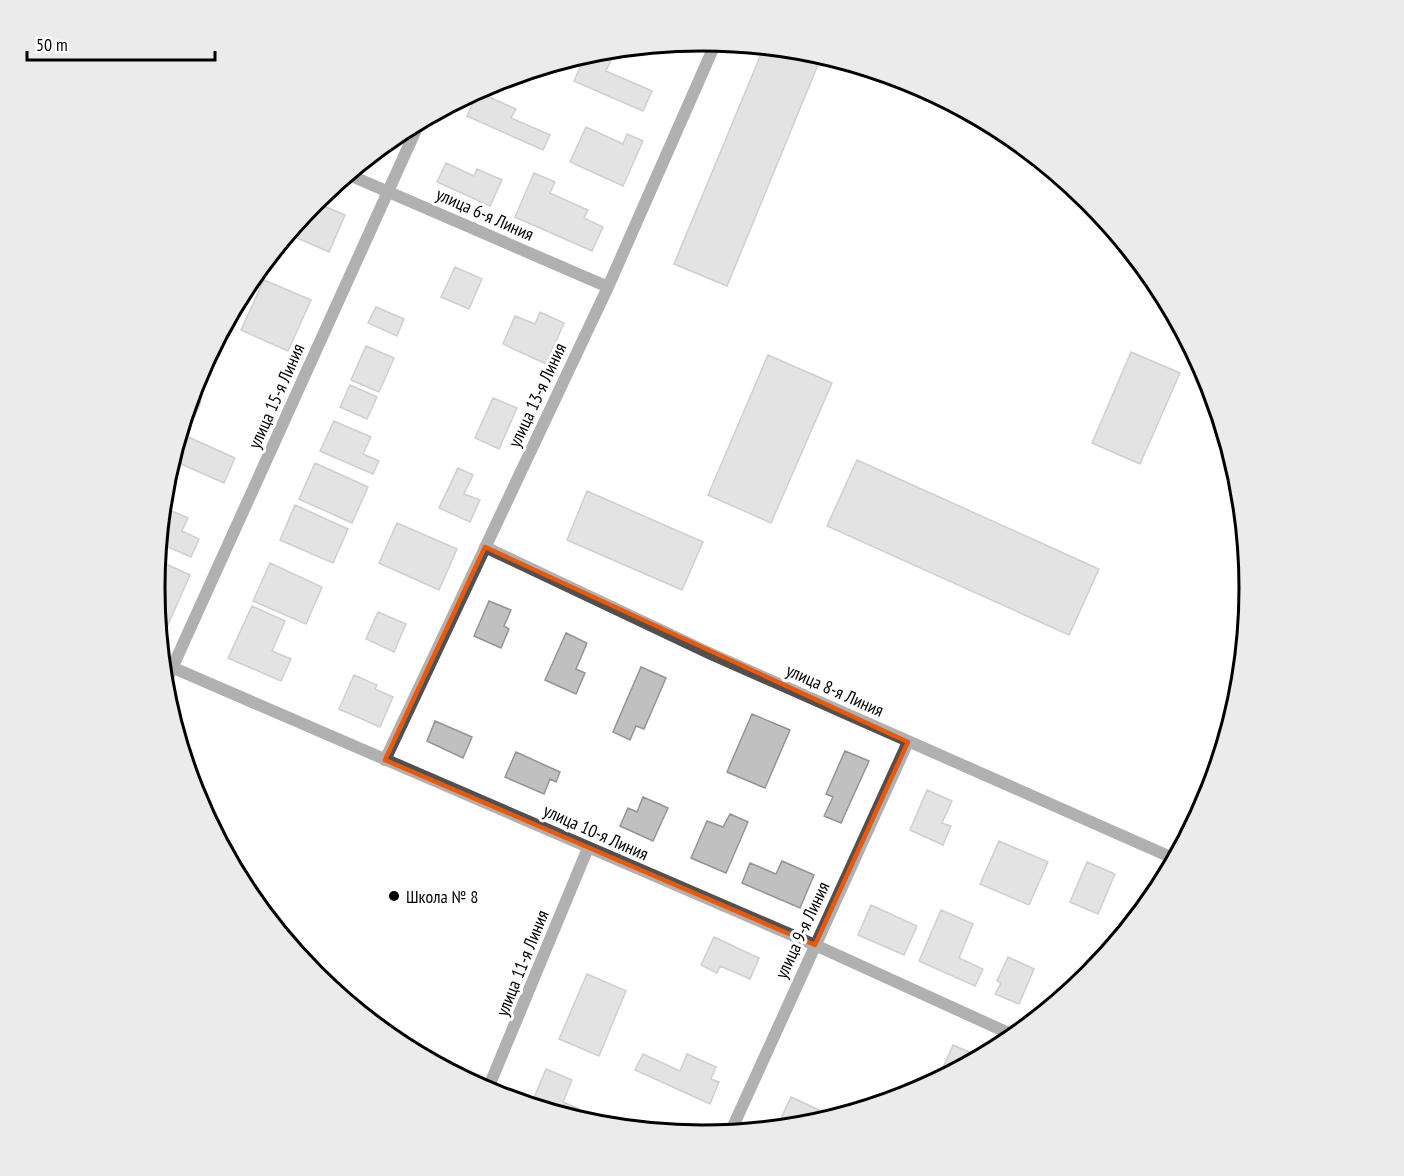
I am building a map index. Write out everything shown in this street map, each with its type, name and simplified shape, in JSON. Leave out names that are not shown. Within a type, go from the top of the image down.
[{"type":"street","name":"улица 13-я Линия","points":[[385,760],[608,287],[712,51]]},
{"type":"street","name":"улица 15-я Линия","points":[[170,658],[413,136]]},
{"type":"street","name":"улица 6-я Линия","points":[[356,178],[608,287]]},
{"type":"street","name":"улица 8-я Линия","points":[[484,547],[711,654],[1167,857]]},
{"type":"street","name":"улица 10-я Линия","points":[[171,667],[815,945],[1004,1031]]},
{"type":"street","name":"улица 9-я Линия","points":[[734,1124],[909,742]]},
{"type":"street","name":"улица 11-я Линия","points":[[491,1082],[588,848]]},
{"type":"highlighted area","points":[[485,547],[908,742],[815,945],[385,760]]},
{"type":"building","points":[[761,55],[818,64],[727,286],[674,264]]},
{"type":"building","points":[[609,59],[611,60],[606,71],[652,91],[643,111],[574,81],[581,65]]},
{"type":"building","points":[[487,96],[516,109],[511,118],[550,135],[543,150],[467,116],[473,102]]},
{"type":"building","points":[[586,127],[623,144],[627,134],[643,141],[623,186],[570,162]]},
{"type":"building","points":[[446,163],[474,176],[477,169],[502,180],[490,206],[437,182]]},
{"type":"building","points":[[534,173],[555,182],[550,193],[588,210],[584,218],[603,227],[592,251],[515,217]]},
{"type":"building","points":[[324,206],[345,215],[329,252],[295,237]]},
{"type":"building","points":[[455,267],[482,279],[469,309],[441,297]]},
{"type":"building","points":[[264,280],[311,300],[288,351],[241,330]]},
{"type":"building","points":[[376,307],[404,319],[397,336],[368,323]]},
{"type":"building","points":[[540,312],[564,323],[546,364],[503,344],[515,316],[535,324]]},
{"type":"building","points":[[366,346],[394,358],[379,392],[351,380]]},
{"type":"building","points":[[1131,352],[1180,373],[1140,464],[1092,443]]},
{"type":"building","points":[[768,355],[832,383],[771,523],[708,495]]},
{"type":"building","points":[[350,385],[377,397],[367,419],[340,407]]},
{"type":"building","points":[[493,398],[517,408],[499,449],[475,438]]},
{"type":"building","points":[[198,401],[201,402],[188,430]]},
{"type":"building","points":[[334,421],[371,437],[363,454],[379,461],[373,474],[320,451]]},
{"type":"building","points":[[187,436],[235,458],[224,483],[180,463]]},
{"type":"building","points":[[857,460],[1099,569],[1069,635],[827,526]]},
{"type":"building","points":[[315,463],[368,487],[352,523],[299,499]]},
{"type":"building","points":[[458,468],[473,475],[464,494],[480,500],[470,522],[439,508]]},
{"type":"building","points":[[587,491],[703,542],[682,590],[567,540]]},
{"type":"building","points":[[295,505],[348,529],[333,563],[280,540]]},
{"type":"building","points":[[171,511],[188,518],[182,531],[199,539],[191,557],[167,546]]},
{"type":"building","points":[[397,523],[457,549],[439,590],[379,563]]},
{"type":"building","points":[[270,563],[322,587],[306,624],[253,601]]},
{"type":"building","points":[[166,564],[190,575],[167,627],[165,588]]},
{"type":"building","points":[[489,601],[511,610],[504,626],[509,629],[501,648],[474,636]]},
{"type":"building","points":[[252,606],[285,621],[272,651],[291,659],[281,681],[228,658]]},
{"type":"building","points":[[378,612],[406,624],[394,652],[366,639]]},
{"type":"building","points":[[566,633],[587,643],[576,669],[585,673],[576,694],[545,680]]},
{"type":"building","points":[[641,667],[666,678],[644,729],[636,726],[630,740],[613,732]]},
{"type":"building","points":[[354,675],[377,685],[375,689],[393,697],[380,727],[339,709]]},
{"type":"building","points":[[752,714],[790,730],[765,788],[727,772]]},
{"type":"building","points":[[435,721],[472,737],[463,758],[427,741]]},
{"type":"building","points":[[845,751],[869,761],[841,823],[824,816],[833,797],[826,794]]},
{"type":"building","points":[[516,752],[560,772],[556,782],[550,779],[544,794],[505,777]]},
{"type":"building","points":[[927,790],[952,801],[942,823],[951,826],[943,845],[910,830]]},
{"type":"building","points":[[643,797],[668,808],[653,841],[620,826],[628,808],[637,812]]},
{"type":"building","points":[[730,814],[748,822],[726,873],[691,858],[707,821],[723,827]]},
{"type":"building","points":[[999,841],[1048,862],[1029,905],[980,884]]},
{"type":"building","points":[[782,861],[814,875],[800,908],[742,883],[750,863],[776,874]]},
{"type":"building","points":[[1087,862],[1115,874],[1098,914],[1070,902]]},
{"type":"building","points":[[871,905],[917,926],[904,955],[858,935]]},
{"type":"building","points":[[941,910],[973,924],[959,958],[983,969],[975,986],[919,961]]},
{"type":"building","points":[[714,937],[759,958],[750,979],[720,966],[717,973],[701,965]]},
{"type":"building","points":[[1008,957],[1034,969],[1019,1004],[995,994],[1001,983],[997,981]]},
{"type":"building","points":[[587,974],[626,991],[599,1056],[559,1039]]},
{"type":"building","points":[[953,1045],[971,1053],[970,1053],[943,1068]]},
{"type":"building","points":[[643,1054],[680,1071],[687,1054],[716,1067],[711,1079],[719,1082],[710,1104],[635,1070]]},
{"type":"building","points":[[546,1069],[572,1080],[563,1102],[579,1109],[578,1111],[534,1098]]},
{"type":"building","points":[[791,1097],[819,1110],[818,1112],[807,1115],[781,1119]]},
{"type":"place","name":"Школа № 8","points":[[394,896]]}]
